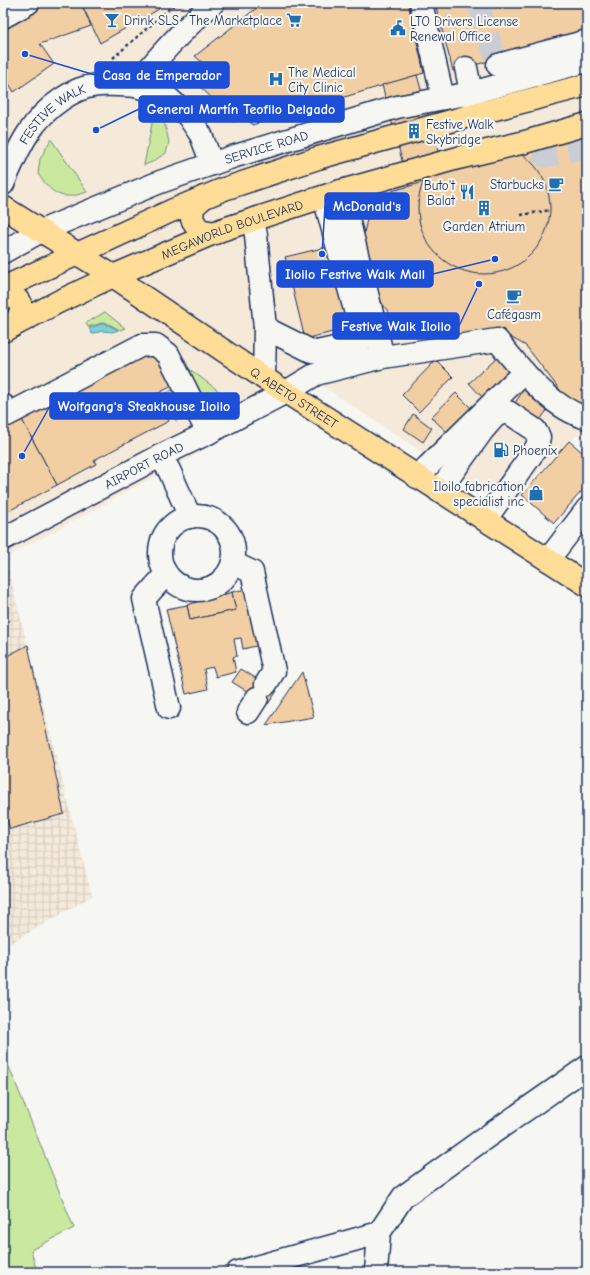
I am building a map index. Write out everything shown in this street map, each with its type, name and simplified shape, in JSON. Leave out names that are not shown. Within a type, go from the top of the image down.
[{"type":"main road","points":[[3,288],[204,197],[318,158],[476,114],[502,79],[587,85]]},
{"type":"main road","name":"MEGAWORLD BOULEVARD","points":[[7,328],[113,276],[221,230],[332,194],[458,158],[531,146],[587,124]]},
{"type":"main road","points":[[204,197],[193,207],[192,219],[199,230],[215,233]]},
{"type":"main road","name":"Q. ABETO STREET","points":[[3,207],[113,276],[264,378],[587,586]]},
{"type":"main road","points":[[3,292],[10,294],[18,300],[21,308],[20,316],[7,328]]},
{"type":"street","points":[[3,17],[28,3]]},
{"type":"street","points":[[136,86],[150,67],[213,3]]},
{"type":"street","points":[[421,3],[443,98]]},
{"type":"street","points":[[502,79],[587,41]]},
{"type":"street","name":"SERVICE ROAD","points":[[3,252],[41,231],[160,182],[212,164],[397,107],[471,93],[502,79],[587,61]]},
{"type":"street","points":[[466,68],[476,114]]},
{"type":"street","name":"FESTIVE WALK","points":[[3,184],[21,143],[36,121],[50,107],[66,96],[83,88],[109,85],[136,86],[165,95],[188,116],[201,135],[212,164]]},
{"type":"street","points":[[265,328],[311,352],[357,343],[361,342],[363,339],[332,194]]},
{"type":"street","points":[[332,194],[383,357]]},
{"type":"street","points":[[253,220],[265,328],[264,378]]},
{"type":"street","name":"AIRPORT ROAD","points":[[3,539],[160,456],[208,433],[286,392],[316,374],[383,357],[497,340],[524,372]]},
{"type":"street","points":[[3,406],[7,415],[142,344],[156,345],[168,354],[208,433]]},
{"type":"street","points":[[417,477],[524,372],[557,404],[587,418]]},
{"type":"street","points":[[439,491],[483,430],[496,415],[508,412],[535,430],[539,437],[536,447],[484,520]]},
{"type":"street","points":[[160,456],[169,470],[190,517]]},
{"type":"street","points":[[548,560],[587,509]]},
{"type":"street","points":[[190,517],[204,517],[216,521],[225,529],[231,540],[234,551],[233,563],[228,574],[219,583],[209,589],[197,590],[185,588],[174,583],[166,574],[161,562],[160,550],[163,538],[170,527],[180,520],[190,517]]},
{"type":"street","points":[[233,563],[252,572],[274,671],[257,698]]},
{"type":"street","points":[[166,574],[144,599],[169,708]]},
{"type":"street","points":[[376,1272],[379,1233],[403,1197],[587,1067]]},
{"type":"street","points":[[238,1272],[379,1233]]},
{"type":"path","points":[[113,58],[176,3]]},
{"type":"path","points":[[521,216],[550,210]]},
{"type":"shaded area","points":[[3,3],[587,3],[587,431],[579,433],[505,505],[322,386],[3,559]]},
{"type":"shaded area","points":[[5,558],[92,896],[11,943],[3,917],[3,559]]},
{"type":"green space","points":[[154,113],[164,121],[169,142],[166,153],[144,165]]},
{"type":"green space","points":[[51,139],[87,192],[70,196],[58,194],[48,187],[38,174],[40,159]]},
{"type":"green space","points":[[105,312],[125,328],[120,330],[105,322],[88,327],[86,323]]},
{"type":"green space","points":[[176,359],[227,397],[226,400],[203,412]]},
{"type":"green space","points":[[174,389],[187,416],[176,421],[163,395]]},
{"type":"green space","points":[[3,1052],[74,1228],[31,1250],[37,1272],[3,1272]]},
{"type":"water","points":[[105,323],[118,330],[113,332],[102,331],[92,334],[89,328]]},
{"type":"building","points":[[36,3],[81,3],[91,26],[40,44],[54,64],[14,92],[3,74],[3,21]]},
{"type":"building","points":[[81,3],[155,3],[159,9],[100,43]]},
{"type":"building","points":[[263,3],[408,3],[424,73],[252,125],[245,114],[233,122],[227,109],[219,110],[213,99],[197,84],[203,80],[196,72],[206,66],[195,56]]},
{"type":"building","points":[[435,3],[587,3],[587,34],[453,71]]},
{"type":"building","name":"Festive Walk Skybridge","points":[[417,75],[445,177],[409,187],[382,85]]},
{"type":"building","points":[[587,136],[587,416],[570,403],[526,346],[507,335],[475,337],[436,333],[421,328],[410,335],[392,317],[377,296],[363,238],[367,219],[393,211],[392,191]]},
{"type":"building","name":"Garden Atrium","points":[[484,142],[509,147],[526,157],[535,166],[545,183],[550,208],[545,233],[535,250],[526,259],[509,269],[484,274],[459,269],[442,259],[433,250],[423,233],[418,208],[423,183],[433,166],[442,157],[459,147]]},
{"type":"building","points":[[331,246],[352,327],[305,339],[285,257]]},
{"type":"building","points":[[155,349],[174,385],[155,395],[169,421],[94,460],[96,464],[57,485],[21,418]]},
{"type":"building","points":[[498,356],[513,373],[484,399],[469,383]]},
{"type":"building","points":[[436,360],[453,377],[419,412],[402,395]]},
{"type":"building","points":[[524,389],[550,406],[540,420],[515,403]]},
{"type":"building","points":[[456,393],[473,410],[449,434],[431,417]]},
{"type":"building","points":[[413,414],[432,428],[423,442],[404,429]]},
{"type":"building","points":[[21,418],[57,485],[3,514],[3,427]]},
{"type":"building","points":[[569,441],[587,456],[587,485],[554,523],[522,495]]},
{"type":"building","points":[[211,577],[217,597],[232,592],[236,610],[190,620],[187,605],[197,602],[192,581]]},
{"type":"building","points":[[251,588],[264,644],[243,649],[241,638],[234,639],[237,656],[233,657],[236,672],[216,677],[213,667],[204,669],[208,689],[186,694],[166,609],[187,605],[190,620],[236,610],[232,592]]},
{"type":"building","points":[[28,645],[64,814],[10,829],[3,808],[3,658]]},
{"type":"building","points":[[241,669],[277,691],[268,704],[232,682]]},
{"type":"building","points":[[302,672],[314,717],[266,725]]},
{"type":"tunnel","points":[[478,3],[496,60]]},
{"type":"tunnel","points":[[537,151],[546,157],[587,146]]},
{"type":"place","name":"Drink SLS","points":[[112,20]]},
{"type":"place","name":"The Marketplace","points":[[294,20]]},
{"type":"place","name":"LTO Drivers License Renewal Office","points":[[398,28]]},
{"type":"place","name":"Casa de Emperador","points":[[25,54]]},
{"type":"place","name":"The Medical City Clinic","points":[[276,79]]},
{"type":"place","name":"General Martín Teofilo Delgado","points":[[96,130]]},
{"type":"place","name":"Festive Walk Skybridge","points":[[414,131]]},
{"type":"place","name":"Starbucks","points":[[556,184]]},
{"type":"place","name":"Buto't Balat","points":[[467,192]]},
{"type":"place","name":"Garden Atrium","points":[[484,208]]},
{"type":"place","name":"McDonald's","points":[[322,254]]},
{"type":"place","name":"Iloilo Festive Walk Mall","points":[[495,259]]},
{"type":"place","name":"Festive Walk Iloilo","points":[[479,284]]},
{"type":"place","name":"Cafégasm","points":[[514,296]]},
{"type":"place","name":"Phoenix","points":[[501,450]]},
{"type":"place","name":"Wolfgang's Steakhouse Iloilo","points":[[22,456]]},
{"type":"place","name":"Iloilo fabrication specialist inc","points":[[536,493]]}]
